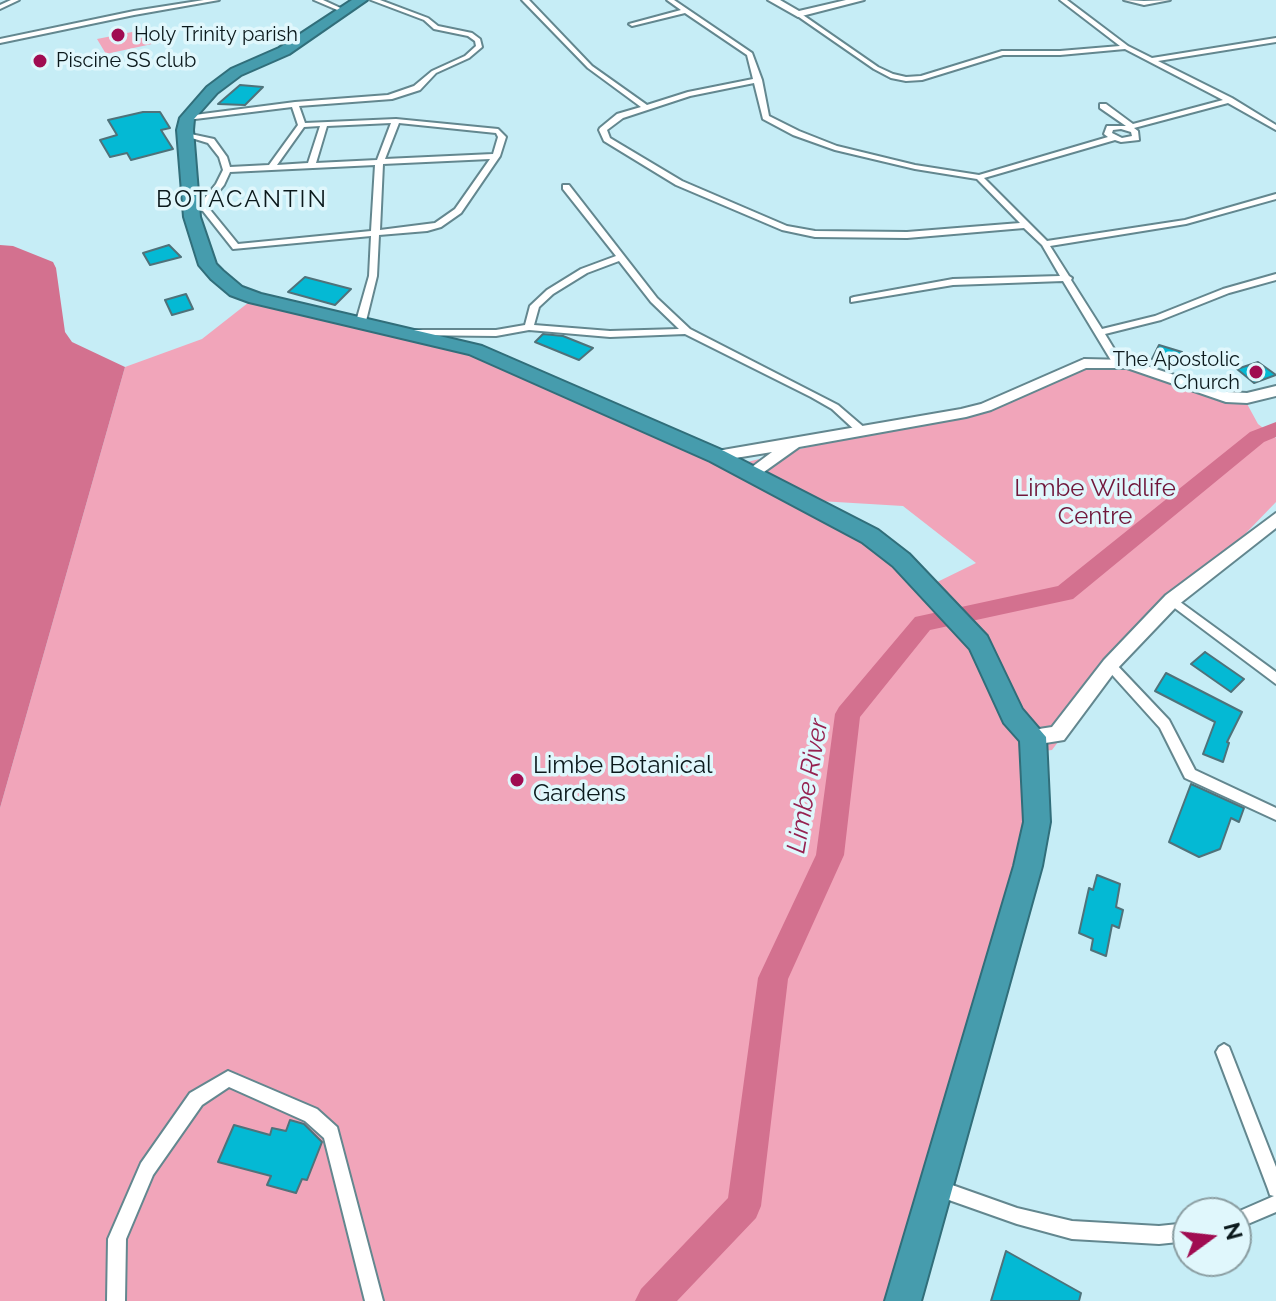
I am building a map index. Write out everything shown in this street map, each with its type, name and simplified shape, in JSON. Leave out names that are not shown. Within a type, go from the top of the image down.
[{"type":"highway","points":[[361,0],[284,51],[236,72],[212,90],[186,127],[208,265],[236,291],[360,325],[475,350],[717,456],[870,536],[901,560],[979,643],[1013,716],[1033,737],[1037,822],[1028,866],[903,1301]]},
{"type":"street","points":[[0,7],[16,0]]},
{"type":"street","points":[[0,41],[134,13],[216,0]]},
{"type":"street","points":[[317,0],[344,11]]},
{"type":"street","points":[[186,127],[295,104],[400,94],[417,88],[434,72],[467,57],[479,47],[478,40],[470,34],[436,28],[426,19],[374,0]]},
{"type":"street","points":[[525,0],[590,67],[647,108]]},
{"type":"street","points":[[670,0],[750,54],[766,117],[796,133],[853,153],[979,177],[1113,138],[1126,141],[1136,138],[1136,133],[1103,106]]},
{"type":"street","points":[[773,0],[876,68],[906,79],[922,78],[1002,53],[1073,53],[1126,47]]},
{"type":"street","points":[[798,14],[859,0]]},
{"type":"street","points":[[1063,0],[1126,47],[1276,128]]},
{"type":"street","points":[[1127,0],[1144,3],[1167,0]]},
{"type":"street","points":[[632,24],[686,11]]},
{"type":"street","points":[[1151,60],[1276,40]]},
{"type":"street","points":[[758,80],[688,94],[608,123],[603,130],[607,139],[679,183],[785,228],[815,234],[907,235],[1026,225]]},
{"type":"street","points":[[1113,138],[1108,130],[1229,100]]},
{"type":"street","points":[[295,104],[302,125]]},
{"type":"street","points":[[186,127],[211,141],[223,157],[226,178],[197,211],[236,247],[415,230],[438,225],[458,211],[496,156],[502,137],[498,131],[396,121],[302,125]]},
{"type":"street","points":[[360,325],[373,276],[378,232],[379,164],[396,121]]},
{"type":"street","points":[[272,167],[302,125]]},
{"type":"street","points":[[311,166],[324,125]]},
{"type":"street","points":[[227,170],[496,156]]},
{"type":"street","points":[[979,177],[1045,244],[1117,362]]},
{"type":"street","points":[[566,187],[654,300],[687,331],[814,395],[835,407],[862,431]]},
{"type":"street","points":[[1045,244],[1186,222],[1276,196]]},
{"type":"street","points":[[529,327],[535,306],[550,292],[584,271],[622,257]]},
{"type":"street","points":[[1099,333],[1158,318],[1226,291],[1276,277]]},
{"type":"street","points":[[854,300],[953,282],[1068,278]]},
{"type":"street","points":[[406,333],[496,333],[529,327],[610,334],[687,331]]},
{"type":"street","points":[[717,456],[961,414],[986,407],[1084,363],[1117,362],[1145,369],[1205,392],[1272,400],[1276,409]]},
{"type":"street","points":[[1247,398],[1276,391]]},
{"type":"street","points":[[754,474],[797,440]]},
{"type":"street","points":[[1033,737],[1057,734],[1110,665],[1172,600],[1276,519]]},
{"type":"street","points":[[1172,600],[1276,679]]},
{"type":"street","points":[[1110,665],[1165,724],[1190,774],[1276,814]]},
{"type":"street","points":[[1224,1052],[1276,1189]]},
{"type":"street","points":[[116,1301],[117,1239],[147,1169],[196,1099],[228,1079],[311,1115],[331,1133],[374,1301]]},
{"type":"street","points":[[935,1187],[1017,1216],[1072,1230],[1172,1234]]},
{"type":"street","points":[[1252,1214],[1276,1204]]},
{"type":"green space","points":[[142,30],[152,44],[106,54],[97,39]]},
{"type":"green space","name":"Limbe Botanical Gardens","points":[[253,299],[477,353],[735,465],[861,434],[974,415],[1084,364],[1116,363],[1246,402],[1258,424],[1276,438],[1276,502],[1106,678],[1052,750],[1023,753],[1030,824],[899,1301],[0,1301],[0,808],[125,367],[202,339]],"holes":[[[803,500],[903,506],[976,563],[927,587]]]},
{"type":"shaded area","points":[[0,245],[13,246],[53,262],[65,332],[72,342],[125,367],[0,808]]},
{"type":"building","points":[[240,85],[263,87],[245,105],[218,104]]},
{"type":"building","points":[[143,112],[160,112],[170,128],[161,130],[173,149],[131,160],[127,153],[110,157],[100,140],[117,135],[108,120]]},
{"type":"building","points":[[169,245],[181,257],[150,265],[143,253]]},
{"type":"building","points":[[305,277],[351,289],[335,305],[288,292]]},
{"type":"building","points":[[186,294],[193,309],[172,315],[165,300]]},
{"type":"building","points":[[543,334],[563,336],[593,348],[579,360],[535,342]]},
{"type":"building","points":[[1159,345],[1182,352],[1176,367],[1152,359]]},
{"type":"building","name":"The Apostolic Church","points":[[1258,362],[1276,375],[1254,383],[1237,369]]},
{"type":"building","points":[[1205,652],[1244,679],[1231,692],[1191,664]]},
{"type":"building","points":[[1166,673],[1242,712],[1227,742],[1223,762],[1203,754],[1215,722],[1155,691]]},
{"type":"building","points":[[1191,784],[1244,808],[1239,822],[1231,818],[1220,849],[1199,857],[1169,842]]},
{"type":"building","points":[[1097,875],[1120,884],[1116,907],[1123,910],[1119,928],[1112,925],[1106,956],[1091,950],[1093,939],[1079,933],[1089,888],[1093,890]]},
{"type":"building","points":[[290,1120],[304,1124],[322,1142],[307,1180],[302,1179],[296,1193],[267,1185],[271,1176],[218,1162],[234,1125],[270,1135],[272,1128],[286,1131]]},
{"type":"building","points":[[1006,1251],[1081,1293],[1079,1301],[991,1301]]},
{"type":"waterway","name":"Limbe River","points":[[653,1301],[744,1206],[773,978],[830,855],[848,714],[923,623],[1065,593],[1257,437],[1276,429]]},
{"type":"place","name":"Holy Trinity parish","points":[[118,35]]},
{"type":"place","name":"Piscine SS club","points":[[40,61]]},
{"type":"place","name":"The Apostolic Church","points":[[1256,372]]},
{"type":"place","name":"Limbe Botanical Gardens","points":[[517,780]]},
{"type":"district","name":"BOTACANTIN","points":[[242,200]]},
{"type":"park label","name":"Limbe Wildlife Centre","points":[[1095,503]]}]
